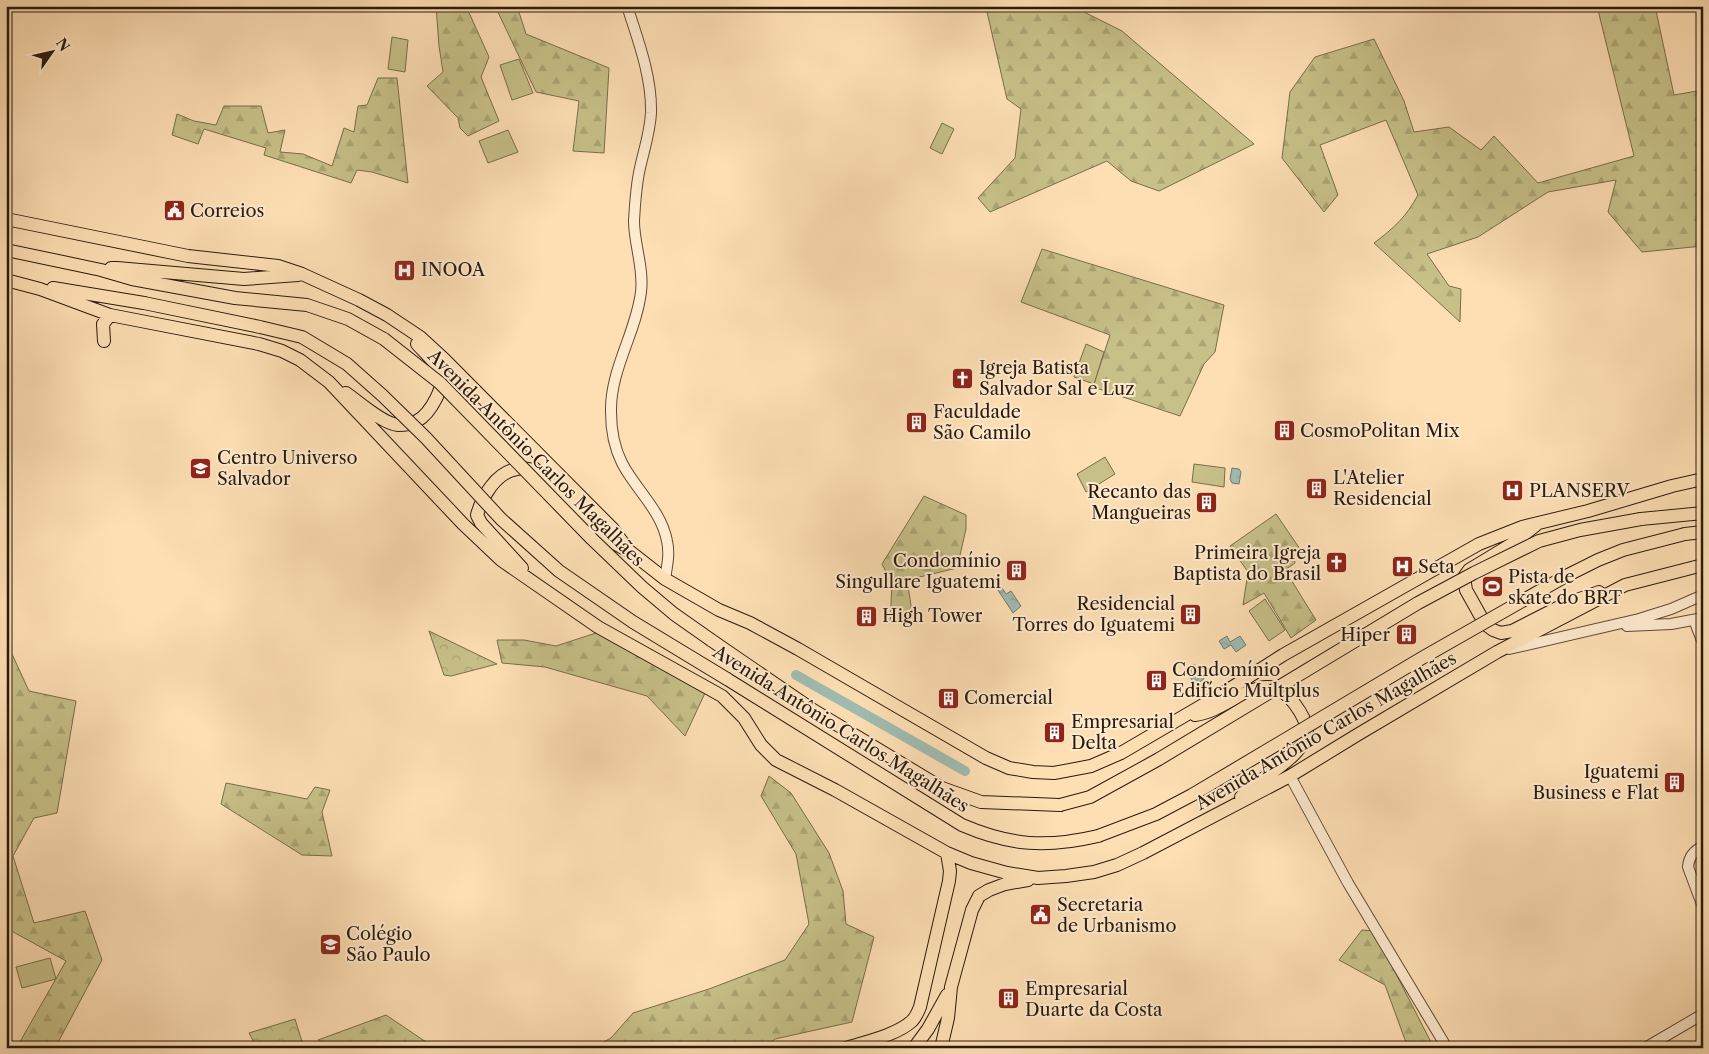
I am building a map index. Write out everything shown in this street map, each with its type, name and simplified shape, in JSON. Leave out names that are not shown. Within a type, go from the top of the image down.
[{"type":"main road","name":"Avenida Antônio Carlos Magalhães","points":[[6,220],[188,256],[278,266],[302,274],[359,300],[420,337],[613,529],[628,550],[665,579],[719,610],[750,623],[798,649],[986,758],[1009,768],[1033,772],[1054,772],[1091,766],[1121,753],[1283,655],[1468,549],[1507,532],[1540,522],[1588,511],[1672,486],[1703,479]]},
{"type":"main road","name":"Avenida Antônio Carlos Magalhães","points":[[6,250],[101,270],[132,279],[235,298],[307,306],[348,319],[384,339],[440,383],[592,539],[642,587],[674,614],[813,710],[942,788],[981,802],[1060,805],[1076,802],[1099,792],[1159,759],[1385,623],[1474,572],[1539,541],[1580,530],[1641,520],[1703,513]]},
{"type":"main road","points":[[101,270],[117,268],[244,279],[302,274]]},
{"type":"main road","name":"Avenida Antônio Carlos Magalhães","points":[[6,280],[144,303],[302,337],[347,364],[383,396],[419,431],[501,519],[558,571],[633,622],[962,825],[996,838],[1036,844],[1070,842],[1098,836],[1156,814],[1192,795],[1422,658],[1566,576],[1623,550],[1685,534],[1703,532]]},
{"type":"main road","name":"Avenida Antônio Carlos Magalhães","points":[[6,280],[40,289],[110,315],[258,344],[282,351],[300,360],[329,382],[463,524],[501,560],[598,627],[722,696],[744,718],[760,745],[776,760],[835,790],[947,853],[971,863],[1007,874],[1038,878],[1066,876],[1094,872],[1117,865],[1290,776],[1497,652],[1625,585],[1703,565]]},
{"type":"main road","points":[[104,341],[103,324],[110,315]]},
{"type":"main road","points":[[329,382],[388,422],[398,425],[420,420],[440,390],[442,378],[440,371],[399,323]]},
{"type":"main road","points":[[536,585],[481,523],[477,515],[486,493],[503,474],[515,469],[525,468],[540,473],[608,540],[628,550]]},
{"type":"main road","points":[[1672,486],[1703,485]]},
{"type":"main road","points":[[1540,522],[1512,544],[1469,570],[1464,577],[1466,590],[1471,600],[1485,624],[1493,630],[1501,633],[1512,631],[1589,594],[1625,585]]},
{"type":"main road","points":[[1183,717],[1201,714],[1257,689],[1273,687],[1288,696],[1303,718],[1307,731],[1305,740],[1298,751],[1244,793],[1232,807]]},
{"type":"main road","points":[[846,1048],[866,1045],[912,1021],[917,1015],[949,881],[950,871],[947,853]]},
{"type":"main road","points":[[941,1048],[948,1018],[951,987],[972,910],[979,896],[988,890],[1005,884],[1038,878]]},
{"type":"main road","points":[[914,1048],[928,1029],[951,987]]},
{"type":"street","points":[[627,6],[644,62],[651,112],[635,206],[634,226],[642,292],[614,382],[611,397],[611,426],[617,452],[623,465],[646,497],[664,530],[669,554],[665,579]]},
{"type":"street","points":[[1497,652],[1602,628],[1671,609],[1703,595]]},
{"type":"street","points":[[1602,628],[1671,624],[1698,619],[1703,643]]},
{"type":"street","points":[[1290,776],[1348,883],[1446,1048]]},
{"type":"street","points":[[1703,846],[1692,854],[1688,860],[1690,875],[1703,907]]},
{"type":"street","points":[[1645,1048],[1703,1014]]},
{"type":"green space","points":[[436,6],[466,6],[489,57],[481,77],[499,121],[468,136],[460,128],[458,118],[427,86],[443,72]]},
{"type":"green space","points":[[495,6],[517,6],[526,34],[609,68],[604,153],[573,151],[579,101],[536,92]]},
{"type":"green space","points":[[1045,6],[1072,6],[1122,31],[1254,144],[1159,191],[1131,181],[1107,161],[990,212],[978,198],[1015,158],[1021,109],[1007,99],[987,12]]},
{"type":"green space","points":[[1597,6],[1655,6],[1674,95],[1703,90],[1703,246],[1642,252],[1608,212],[1616,180],[1548,192],[1478,237],[1427,254],[1449,286],[1461,289],[1460,322],[1374,243],[1399,222],[1418,195],[1386,120],[1320,145],[1338,195],[1324,212],[1282,158],[1290,92],[1315,57],[1374,39],[1404,101],[1414,132],[1449,127],[1481,150],[1494,136],[1538,183],[1634,156]]},
{"type":"green space","points":[[392,37],[408,40],[405,72],[388,69]]},
{"type":"green space","points":[[519,59],[533,93],[512,100],[500,65]]},
{"type":"green space","points":[[378,78],[397,78],[408,183],[372,172],[357,170],[351,183],[264,155],[266,148],[204,129],[198,144],[172,135],[177,114],[194,121],[216,125],[224,106],[261,106],[268,133],[285,130],[280,152],[303,154],[332,166],[344,128],[354,132],[358,106],[367,105]]},
{"type":"green space","points":[[942,123],[954,129],[942,154],[930,148]]},
{"type":"green space","points":[[508,130],[518,152],[488,163],[479,141]]},
{"type":"green space","points":[[1042,249],[1224,305],[1215,352],[1204,364],[1180,416],[1093,387],[1110,335],[1021,302]]},
{"type":"green space","points":[[1086,344],[1104,352],[1094,384],[1074,377]]},
{"type":"green space","points":[[1105,457],[1115,474],[1086,492],[1077,474]]},
{"type":"green space","points":[[1194,464],[1225,468],[1224,487],[1192,482]]},
{"type":"green space","points":[[924,496],[966,515],[966,529],[957,568],[907,580],[913,618],[890,623],[892,584],[882,564]]},
{"type":"green space","points":[[1276,514],[1300,549],[1294,556],[1295,563],[1285,570],[1316,620],[1291,638],[1264,593],[1243,605],[1248,572],[1230,546]]},
{"type":"green space","points":[[1265,599],[1285,630],[1269,641],[1249,611]]},
{"type":"green space","points":[[429,631],[497,664],[451,676],[444,675]]},
{"type":"green space","points":[[599,632],[705,693],[685,736],[647,696],[545,667],[502,663],[497,640],[524,640],[556,646]]},
{"type":"green space","points":[[6,641],[29,691],[76,701],[57,813],[34,818],[13,856],[34,923],[85,911],[102,960],[55,1048],[6,1048],[6,1041],[17,1047],[66,961],[6,928]]},
{"type":"green space","points":[[769,776],[791,793],[829,853],[843,891],[846,924],[874,937],[852,1022],[775,1039],[765,1048],[592,1048],[611,1038],[633,1013],[709,989],[785,960],[809,924],[796,854],[761,796]]},
{"type":"green space","points":[[226,783],[307,799],[315,787],[330,790],[322,812],[332,856],[302,855],[221,804]]},
{"type":"green space","points":[[1362,930],[1374,931],[1434,1048],[1408,1048],[1385,985],[1339,960]]},
{"type":"green space","points":[[50,958],[56,979],[22,988],[16,967]]},
{"type":"green space","points":[[386,1015],[435,1048],[330,1048],[318,1040]]},
{"type":"green space","points":[[295,1019],[304,1048],[257,1048],[249,1033]]},
{"type":"water","points":[[1232,468],[1239,469],[1241,472],[1239,484],[1232,483],[1230,479]]},
{"type":"water","points":[[996,579],[1006,594],[1011,591],[1021,606],[1013,613],[992,581]]},
{"type":"water","points":[[1227,636],[1230,642],[1240,636],[1246,645],[1236,652],[1231,645],[1224,649],[1219,641]]},
{"type":"water","points":[[1194,664],[1204,679],[1195,685],[1186,670]]},
{"type":"waterway","points":[[796,675],[965,771]]},
{"type":"place","name":"Correios","points":[[174,211]]},
{"type":"place","name":"INOOA","points":[[405,270]]},
{"type":"place","name":"Igreja Batista Salvador Sal e Luz","points":[[963,378]]},
{"type":"place","name":"Faculdade São Camilo","points":[[917,422]]},
{"type":"place","name":"CosmoPolitan Mix","points":[[1284,431]]},
{"type":"place","name":"Centro Universo Salvador","points":[[201,468]]},
{"type":"place","name":"L'Atelier Residencial","points":[[1317,488]]},
{"type":"place","name":"PLANSERV","points":[[1513,491]]},
{"type":"place","name":"Recanto das Mangueiras","points":[[1207,502]]},
{"type":"place","name":"Primeira Igreja Baptista do Brasil","points":[[1337,563]]},
{"type":"place","name":"Seta","points":[[1402,567]]},
{"type":"place","name":"Condomínio Singullare Iguatemi","points":[[1017,571]]},
{"type":"place","name":"Pista de skate do BRT","points":[[1492,587]]},
{"type":"place","name":"Residencial Torres do Iguatemi","points":[[1191,614]]},
{"type":"place","name":"High Tower","points":[[866,616]]},
{"type":"place","name":"Hiper","points":[[1406,635]]},
{"type":"place","name":"Condomínio Edifício Multplus","points":[[1156,680]]},
{"type":"place","name":"Comercial","points":[[948,698]]},
{"type":"place","name":"Empresarial Delta","points":[[1055,732]]},
{"type":"place","name":"Iguatemi Business e Flat","points":[[1675,782]]},
{"type":"place","name":"Secretaria de Urbanismo","points":[[1041,915]]},
{"type":"place","name":"Colégio São Paulo","points":[[330,944]]},
{"type":"place","name":"Empresarial Duarte da Costa","points":[[1009,999]]}]
